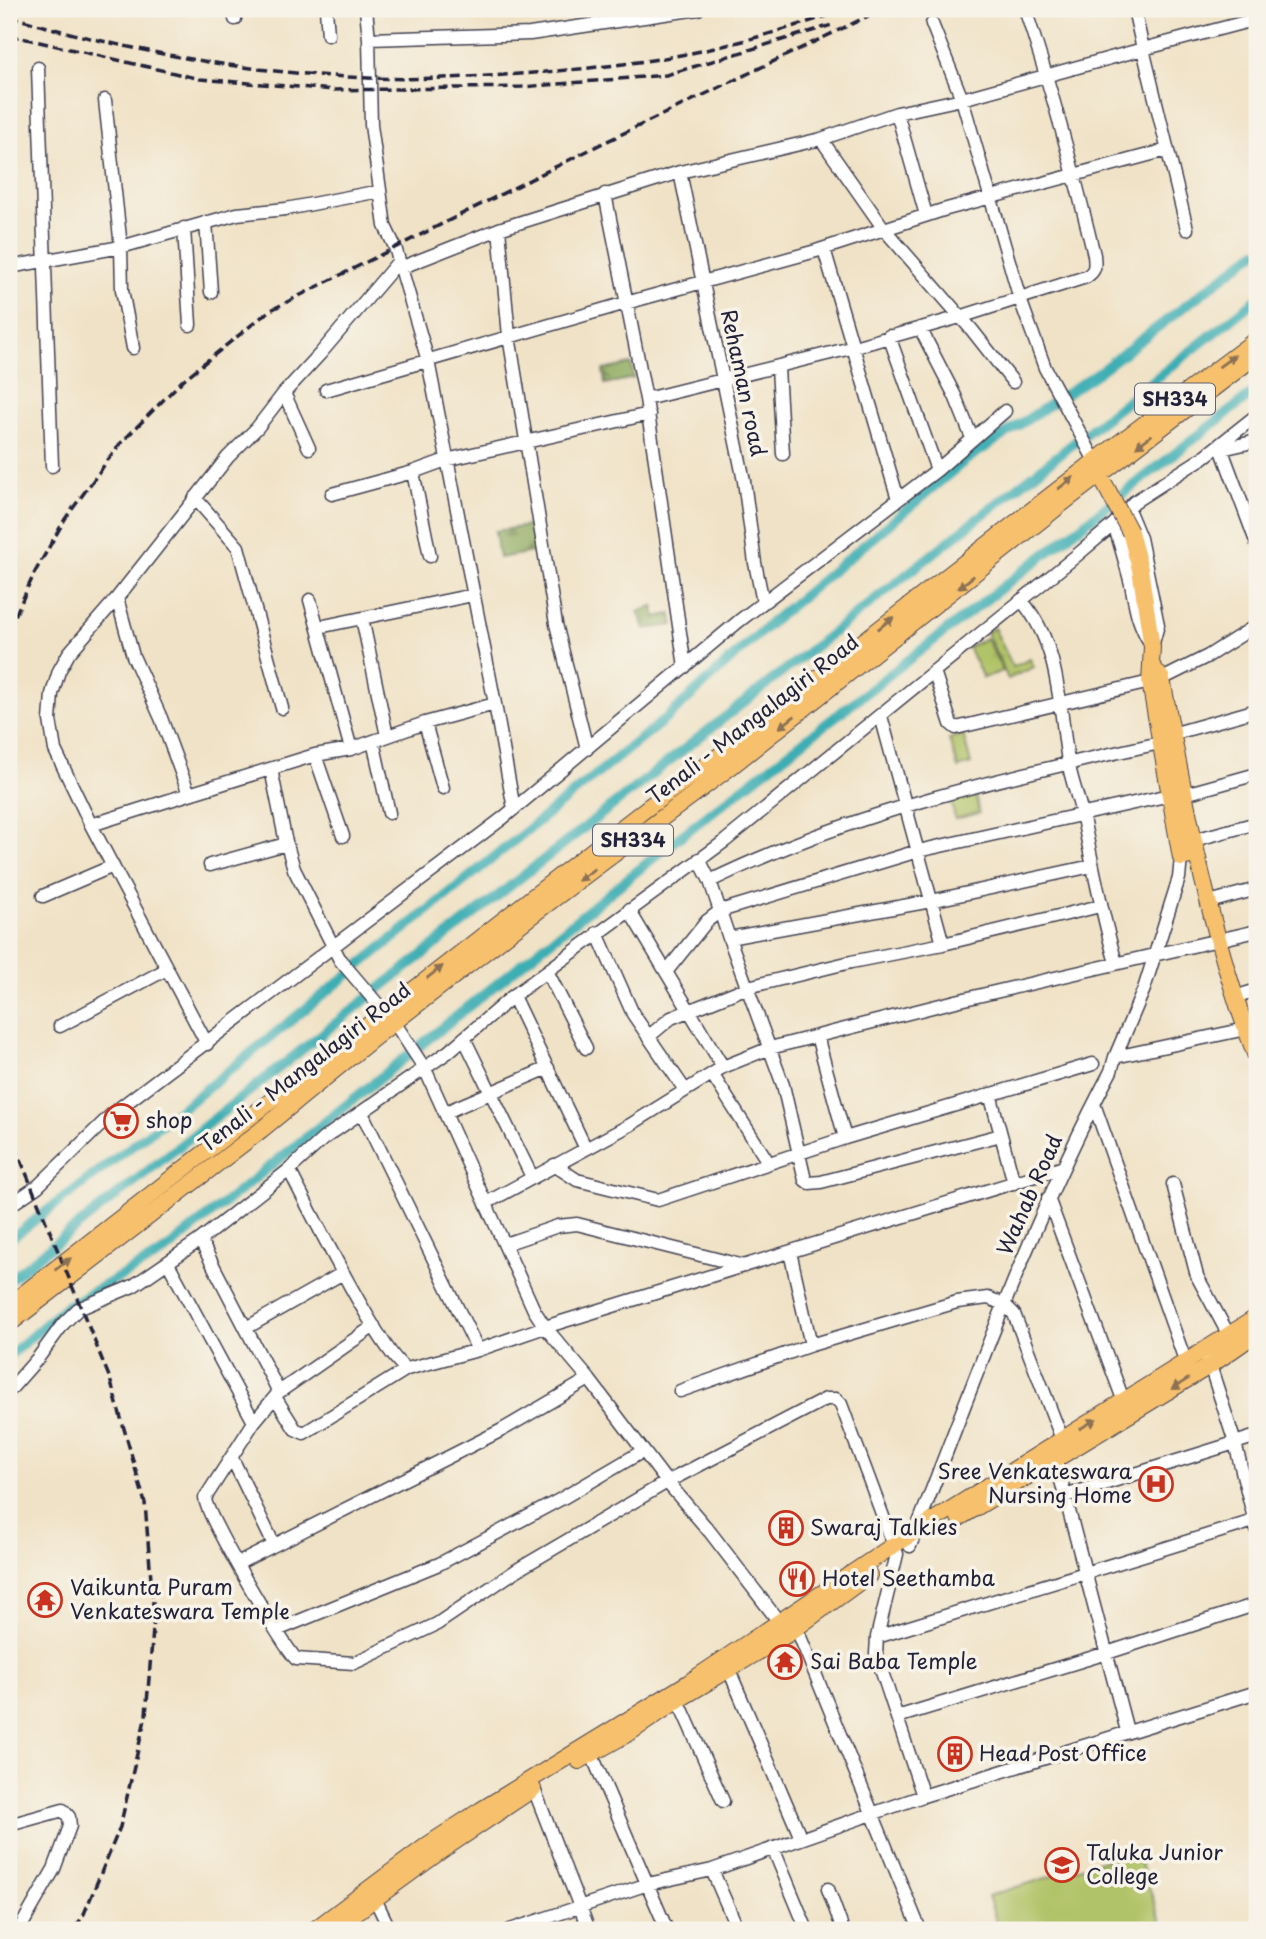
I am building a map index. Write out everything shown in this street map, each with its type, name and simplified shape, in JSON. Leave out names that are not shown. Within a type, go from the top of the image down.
[{"type":"main road","name":"SH334","points":[[1097,467],[1257,339]]},
{"type":"main road","name":"SH334","points":[[9,1305],[310,1073],[388,1017],[648,808],[766,722],[847,654],[1097,467],[1257,355]]},
{"type":"main road","points":[[1097,467],[1130,532],[1140,569],[1155,676],[1177,795],[1235,997],[1257,1059]]},
{"type":"main road","name":"Tenali - Mangalagiri Road","points":[[9,1324],[261,1130],[388,1017]]},
{"type":"main road","points":[[332,1930],[442,1850],[534,1788],[629,1733],[729,1670],[904,1544],[1232,1342],[1257,1317]]},
{"type":"main road","points":[[1232,1342],[1257,1333]]},
{"type":"main road","points":[[1059,1450],[1124,1402],[1186,1363],[1207,1358]]},
{"type":"main road","points":[[314,1930],[429,1844],[531,1778],[688,1683],[788,1628]]},
{"type":"street","points":[[326,9],[328,35]]},
{"type":"street","points":[[366,9],[371,125],[385,226],[395,247],[428,361],[514,809]]},
{"type":"street","points":[[369,39],[530,34],[698,9]]},
{"type":"street","points":[[646,399],[851,348],[1020,299],[1093,273],[1096,267],[1094,255],[1075,176],[1047,75],[1025,9]]},
{"type":"street","points":[[1134,9],[1187,229]]},
{"type":"street","points":[[207,1044],[91,825],[55,750],[50,720],[52,694],[59,671],[69,653],[228,457],[257,428],[284,393],[399,265],[499,229],[680,172],[821,139],[897,113],[962,99],[1257,19]]},
{"type":"street","points":[[932,24],[962,99],[1020,299],[1045,368],[1097,467]]},
{"type":"street","points":[[38,68],[52,466]]},
{"type":"street","points":[[105,100],[121,247],[122,290],[132,348]]},
{"type":"street","points":[[897,113],[926,215]]},
{"type":"street","points":[[821,139],[884,229],[1013,382]]},
{"type":"street","points":[[326,390],[509,336],[824,249],[926,215],[1167,150]]},
{"type":"street","name":"Rehaman road","points":[[680,172],[744,481],[763,602]]},
{"type":"street","points":[[9,267],[121,247],[206,222],[380,191]]},
{"type":"street","points":[[606,194],[649,414],[685,667]]},
{"type":"street","points":[[206,222],[211,292]]},
{"type":"street","points":[[184,228],[190,325]]},
{"type":"street","points":[[499,229],[509,336],[556,624],[587,749]]},
{"type":"street","points":[[824,249],[851,348],[898,499]]},
{"type":"street","points":[[920,328],[955,396],[972,438]]},
{"type":"street","points":[[889,336],[937,470]]},
{"type":"street","points":[[778,368],[783,454]]},
{"type":"street","points":[[284,393],[309,448]]},
{"type":"street","points":[[9,1206],[38,1186],[113,1113],[337,954],[763,602],[937,470],[1005,411]]},
{"type":"street","points":[[332,494],[446,460],[649,414]]},
{"type":"street","points":[[10,1388],[38,1358],[73,1313],[133,1286],[200,1240],[289,1170],[323,1139],[362,1113],[422,1065],[464,1038],[513,996],[725,841],[1114,524],[1134,502],[1221,447],[1257,415]]},
{"type":"street","points":[[1221,447],[1257,440]]},
{"type":"street","points":[[1221,447],[1257,542]]},
{"type":"street","points":[[413,472],[430,556]]},
{"type":"street","points":[[195,498],[238,547],[282,708]]},
{"type":"street","points":[[1128,509],[1140,538],[1158,625],[1152,647]]},
{"type":"street","points":[[1114,524],[1140,628],[1152,647]]},
{"type":"street","points":[[319,627],[473,595]]},
{"type":"street","points":[[117,597],[133,656],[161,718],[189,794]]},
{"type":"street","points":[[310,600],[351,749]]},
{"type":"street","points":[[1021,600],[1037,624],[1051,660],[1062,702],[1068,763],[1100,906],[1116,963]]},
{"type":"street","points":[[362,618],[387,736]]},
{"type":"street","points":[[934,671],[951,724],[956,728],[1155,676],[1208,656],[1257,625]]},
{"type":"street","points":[[91,825],[315,755],[351,749],[425,723],[495,704]]},
{"type":"street","points":[[710,881],[763,856],[906,807],[1166,738],[1257,710]]},
{"type":"street","points":[[881,716],[943,944]]},
{"type":"street","points":[[425,723],[443,788]]},
{"type":"street","points":[[373,741],[389,813]]},
{"type":"street","points":[[315,755],[343,836]]},
{"type":"street","points":[[271,769],[286,844],[295,869],[337,954],[388,1017],[422,1065],[446,1112],[534,1310],[667,1482],[788,1628],[875,1814],[920,1930]]},
{"type":"street","points":[[666,972],[706,921],[720,911],[918,850],[1177,795],[1257,774]]},
{"type":"street","points":[[1191,851],[1257,822]]},
{"type":"street","points":[[209,865],[286,844]]},
{"type":"street","name":"Wahab Road","points":[[923,1796],[878,1664],[877,1637],[904,1544],[1061,1167],[1111,1071],[1144,989],[1179,878],[1191,851]]},
{"type":"street","points":[[699,859],[710,881],[770,1048],[786,1096],[803,1175],[809,1183],[1001,1135]]},
{"type":"street","points":[[43,896],[113,866]]},
{"type":"street","points":[[729,938],[931,901],[1092,866]]},
{"type":"street","points":[[1209,902],[1257,889]]},
{"type":"street","points":[[648,1037],[671,1018],[748,987],[1100,906]]},
{"type":"street","points":[[629,910],[690,1011],[768,1163]]},
{"type":"street","points":[[486,1203],[630,1125],[718,1070],[770,1048],[1257,930]]},
{"type":"street","points":[[597,933],[633,1014],[685,1090]]},
{"type":"street","points":[[60,1026],[167,969]]},
{"type":"street","points":[[547,971],[586,1048]]},
{"type":"street","points":[[1235,997],[1257,990]]},
{"type":"street","points":[[513,996],[585,1147]]},
{"type":"street","points":[[1115,1057],[1246,1029]]},
{"type":"street","points":[[817,1036],[845,1138]]},
{"type":"street","points":[[464,1038],[532,1177]]},
{"type":"street","points":[[554,1165],[577,1180],[658,1200],[845,1138],[1093,1064]]},
{"type":"street","points":[[446,1112],[548,1068]]},
{"type":"street","points":[[990,1094],[1014,1183]]},
{"type":"street","points":[[1094,1104],[1186,1363]]},
{"type":"street","points":[[362,1113],[478,1350]]},
{"type":"street","points":[[200,1240],[295,1429],[304,1433],[407,1369],[478,1350],[1061,1167]]},
{"type":"street","points":[[289,1170],[374,1326],[393,1357],[400,1366],[407,1369]]},
{"type":"street","points":[[1173,1184],[1197,1276],[1232,1342]]},
{"type":"street","points":[[1048,1198],[1124,1402]]},
{"type":"street","points":[[505,1244],[558,1226],[577,1224],[744,1266]]},
{"type":"street","points":[[790,1252],[811,1345]]},
{"type":"street","points":[[168,1263],[254,1422]]},
{"type":"street","points":[[246,1328],[343,1273]]},
{"type":"street","points":[[680,1391],[811,1345],[957,1302],[983,1297],[1011,1309],[1017,1319],[1059,1450],[1065,1496],[1127,1731]]},
{"type":"street","points":[[374,1326],[277,1394],[254,1422],[208,1494],[205,1504],[237,1563],[296,1659],[354,1663],[442,1621],[517,1570],[667,1482],[826,1399],[836,1399],[841,1404],[904,1544]]},
{"type":"street","points":[[877,1637],[1085,1572],[1256,1524],[1207,1358]]},
{"type":"street","points":[[237,1563],[502,1430],[589,1379]]},
{"type":"street","points":[[1065,1496],[1257,1436]]},
{"type":"street","points":[[277,1630],[439,1564],[561,1499],[643,1451]]},
{"type":"street","points":[[232,1458],[274,1545]]},
{"type":"street","points":[[897,1717],[1257,1604]]},
{"type":"street","points":[[729,1670],[801,1838]]},
{"type":"street","points":[[510,1930],[648,1884],[712,1870],[923,1796],[1257,1692]]},
{"type":"street","points":[[678,1700],[723,1801]]},
{"type":"street","points":[[592,1753],[667,1930]]},
{"type":"street","points":[[534,1788],[589,1930]]},
{"type":"street","points":[[9,1825],[63,1810],[69,1817],[71,1826],[54,1869],[19,1930]]},
{"type":"street","points":[[773,1848],[807,1930]]},
{"type":"street","points":[[712,1870],[738,1930]]},
{"type":"street","points":[[828,1889],[843,1930]]},
{"type":"street","points":[[375,1899],[390,1930]]},
{"type":"green space","points":[[631,364],[634,378],[605,384],[603,370]]},
{"type":"green space","points":[[534,525],[538,551],[499,558],[495,531]]},
{"type":"green space","points":[[653,606],[656,617],[671,614],[674,625],[645,629],[638,612]]},
{"type":"green space","points":[[994,628],[1013,667],[1030,659],[1034,667],[1008,679],[986,632]]},
{"type":"green space","points":[[986,638],[1003,671],[983,678],[968,647]]},
{"type":"green space","points":[[963,734],[971,764],[958,768],[949,739]]},
{"type":"green space","points":[[975,794],[979,813],[955,819],[951,801]]},
{"type":"green space","points":[[1136,1850],[1164,1930],[999,1930],[988,1896]]},
{"type":"waterway","points":[[9,1240],[200,1094],[669,716],[773,621],[966,460],[1099,372],[1257,251]]},
{"type":"waterway","points":[[9,1280],[1257,299]]},
{"type":"waterway","points":[[9,1356],[65,1307],[161,1254],[672,843],[1257,390]]},
{"type":"railway","points":[[9,16],[97,40],[187,58],[277,71],[409,79],[533,73],[654,60],[742,41],[849,9]]},
{"type":"railway","points":[[9,629],[35,572],[65,519],[119,445],[183,380],[269,311],[599,145],[883,9]]},
{"type":"railway","points":[[9,35],[200,79],[335,90],[522,87],[666,75],[832,25]]},
{"type":"railway","points":[[9,1131],[110,1379],[145,1503],[154,1617],[146,1715],[120,1827],[84,1914],[74,1930]]},
{"type":"place","name":"shop","points":[[121,1121]]},
{"type":"place","name":"Sree Venkateswara Nursing Home","points":[[1156,1484]]},
{"type":"place","name":"Swaraj Talkies","points":[[786,1528]]},
{"type":"place","name":"Hotel Seethamba","points":[[797,1579]]},
{"type":"place","name":"Vaikunta Puram Venkateswara Temple","points":[[45,1600]]},
{"type":"place","name":"Sai Baba Temple","points":[[785,1662]]},
{"type":"place","name":"Head Post Office","points":[[955,1754]]},
{"type":"place","name":"Taluka Junior College","points":[[1062,1865]]}]
